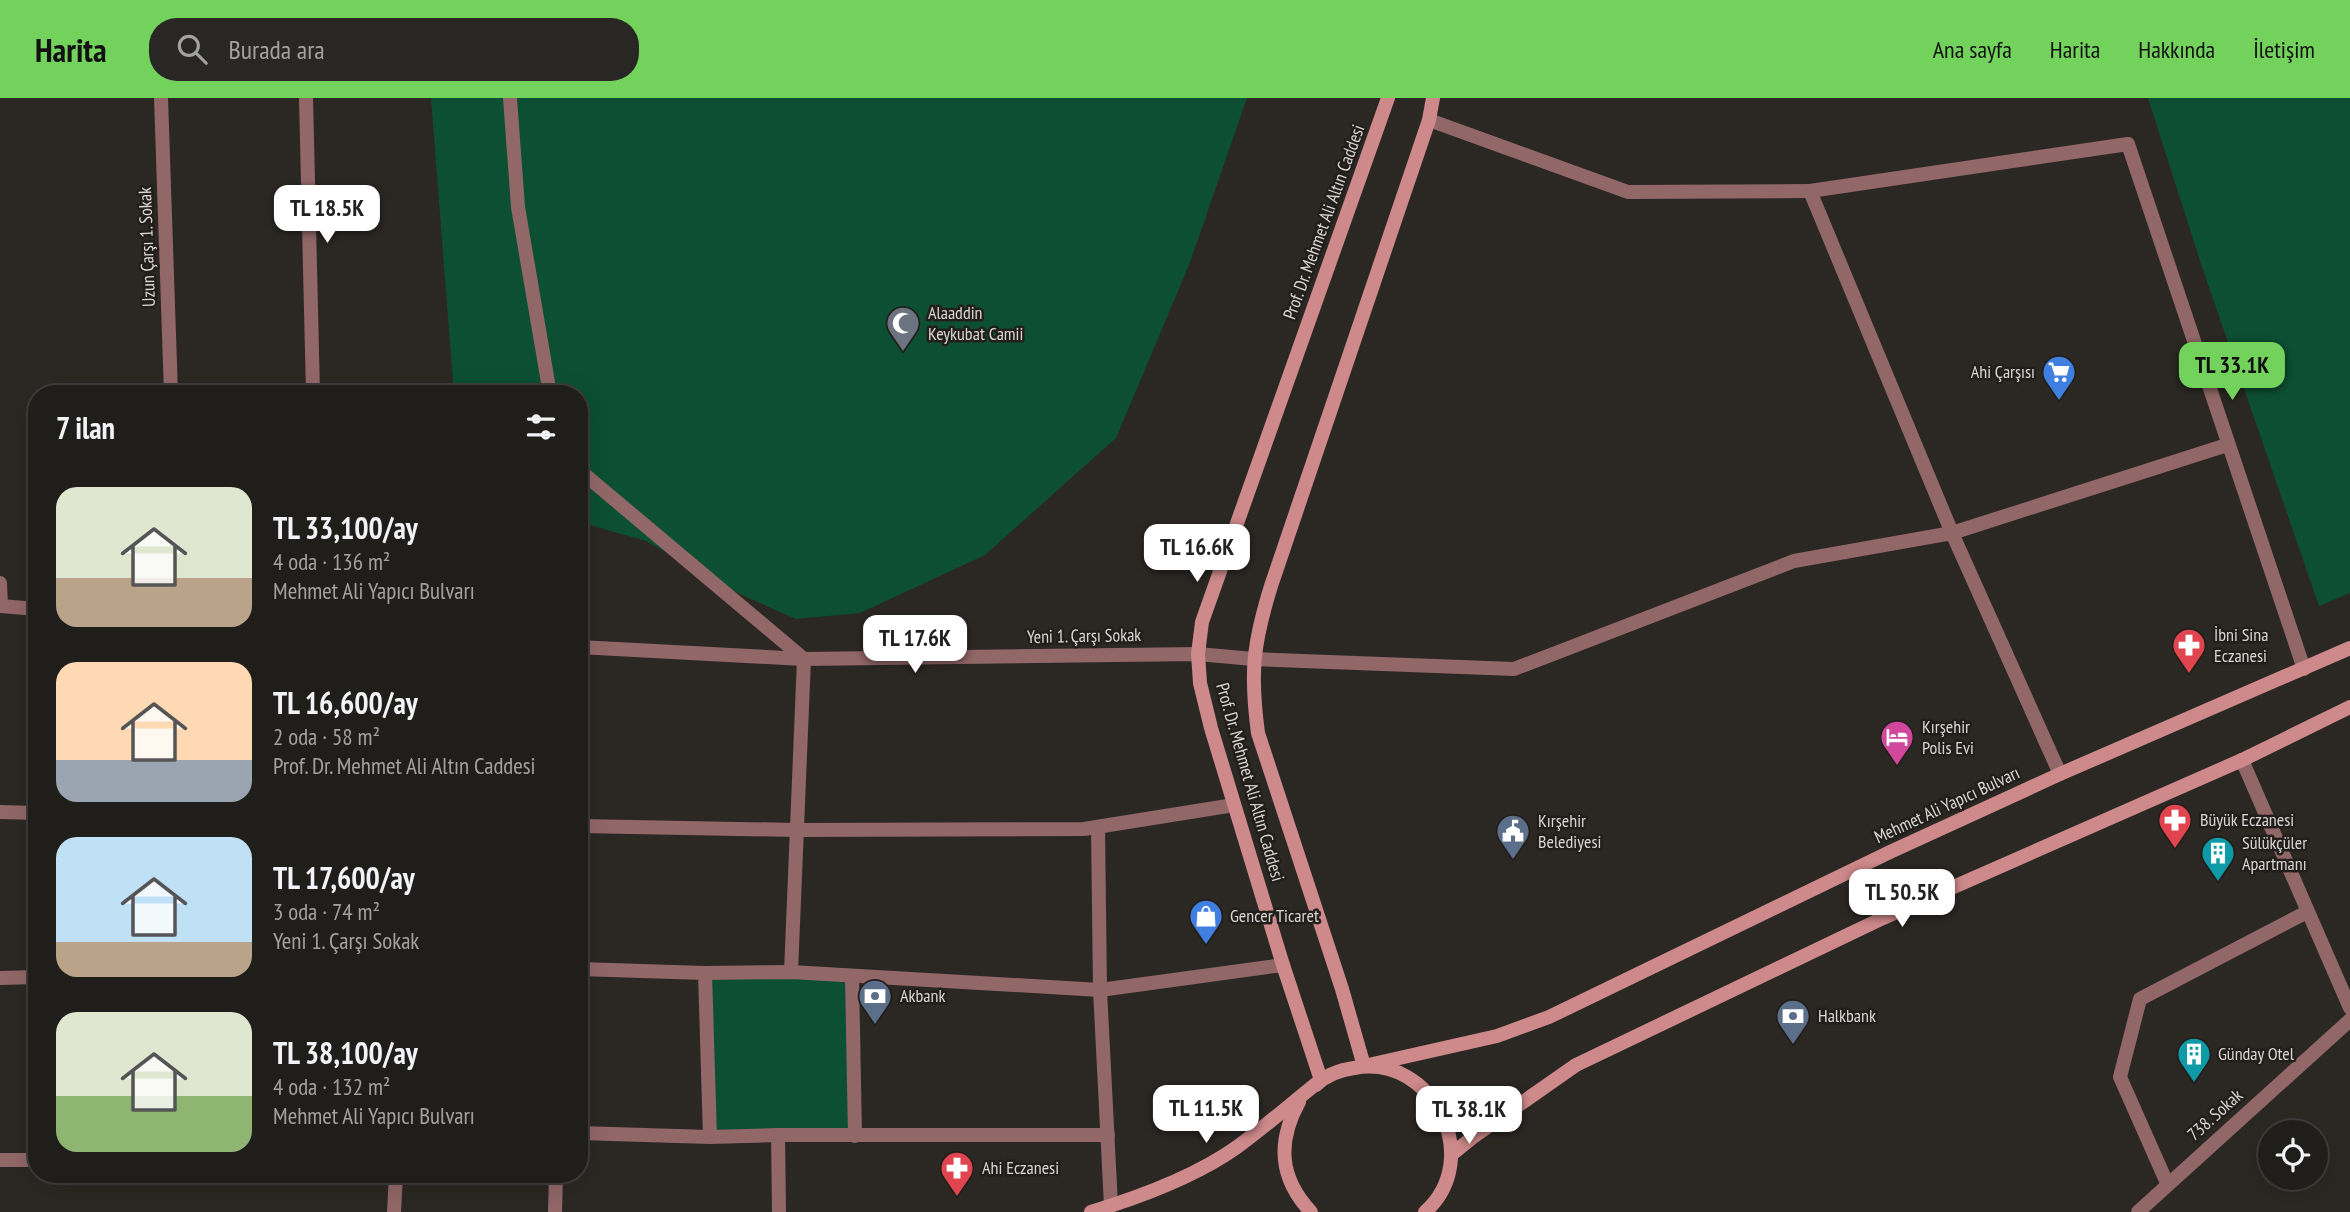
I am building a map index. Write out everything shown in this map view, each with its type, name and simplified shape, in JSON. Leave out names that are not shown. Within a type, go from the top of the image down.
[{"type":"main road","name":"Prof. Dr. Mehmet Ali Altın Caddesi","points":[[1321,1080],[1211,728],[1200,683],[1198,654],[1202,622],[1388,98]]},
{"type":"main road","name":"Prof. Dr. Mehmet Ali Altın Caddesi","points":[[1364,1066],[1342,989],[1258,733],[1252,689],[1253,659],[1267,599],[1429,120],[1433,98]]},
{"type":"main road","name":"Mehmet Ali Yapıcı Bulvarı","points":[[1321,1080],[1342,1070],[1497,1036],[1549,1017],[1890,852],[2060,774],[2350,648]]},
{"type":"main road","points":[[1452,1154],[1576,1065],[1883,918],[2242,760],[2350,707]]},
{"type":"main road","points":[[1364,1066],[1392,1069],[1417,1082],[1437,1102],[1449,1127],[1452,1154],[1447,1181],[1431,1210]]},
{"type":"main road","points":[[1091,1212],[1195,1171],[1236,1148],[1321,1080]]},
{"type":"main road","points":[[1311,1212],[1298,1198],[1287,1174],[1284,1147],[1289,1121],[1302,1098],[1321,1080]]},
{"type":"street","name":"Uzun Çarşı 1. Sokak","points":[[161,98],[171,385]]},
{"type":"street","points":[[306,98],[313,385]]},
{"type":"street","points":[[510,98],[518,207],[549,385]]},
{"type":"street","points":[[1429,120],[1628,192],[1810,191],[2128,144],[2304,669]]},
{"type":"street","points":[[1810,191],[1952,533],[2060,774]]},
{"type":"street","name":"Yeni 1. Çarşı Sokak","points":[[588,647],[804,659],[1198,654],[1253,659],[1514,669],[1794,561],[1952,533],[2227,445]]},
{"type":"street","points":[[588,477],[804,659],[791,972]]},
{"type":"street","points":[[0,583],[1,606],[28,608]]},
{"type":"street","points":[[2242,760],[2350,1008]]},
{"type":"street","points":[[588,826],[796,830],[1098,828],[1234,804]]},
{"type":"street","points":[[0,812],[28,813]]},
{"type":"street","points":[[1098,828],[1100,990],[1111,1206]]},
{"type":"street","points":[[2167,1184],[2120,1077],[2140,999],[2307,912]]},
{"type":"street","points":[[588,969],[705,973],[791,972],[1100,990],[1283,965]]},
{"type":"street","points":[[705,973],[710,1137]]},
{"type":"street","points":[[852,976],[855,1136]]},
{"type":"street","points":[[0,978],[28,977]]},
{"type":"street","name":"738. Sokak","points":[[2138,1212],[2350,1020]]},
{"type":"street","points":[[588,1133],[710,1137],[1108,1135]]},
{"type":"street","points":[[778,1135],[779,1212]]},
{"type":"street","points":[[0,1160],[28,1160]]},
{"type":"street","points":[[394,1212],[396,1183]]},
{"type":"street","points":[[555,1212],[556,1183]]},
{"type":"green space","points":[[431,98],[1247,98],[1189,265],[1116,438],[985,555],[860,613],[796,619],[742,595],[646,541],[588,525],[588,385],[453,385]]},
{"type":"green space","points":[[2148,98],[2350,98],[2350,593],[2319,606],[2201,264]]},
{"type":"green space","points":[[705,973],[852,976],[855,1136],[710,1137]]},
{"type":"place","name":"Alaaddin Keykubat Camii","points":[[903,353]]},
{"type":"place","name":"Ahi Çarşısı","points":[[2059,402]]},
{"type":"place","name":"İbni Sina Eczanesi","points":[[2189,675]]},
{"type":"place","name":"Kırşehir Polis Evi","points":[[1897,767]]},
{"type":"place","name":"Büyük Eczanesi","points":[[2175,850]]},
{"type":"place","name":"Kırşehir Belediyesi","points":[[1513,861]]},
{"type":"place","name":"Sülükçüler Apartmanı","points":[[2218,883]]},
{"type":"place","name":"Gencer Ticaret","points":[[1206,946]]},
{"type":"place","name":"Akbank","points":[[875,1026]]},
{"type":"place","name":"Halkbank","points":[[1793,1046]]},
{"type":"place","name":"Günday Otel","points":[[2194,1084]]},
{"type":"place","name":"Ahi Eczanesi","points":[[957,1198]]}]
